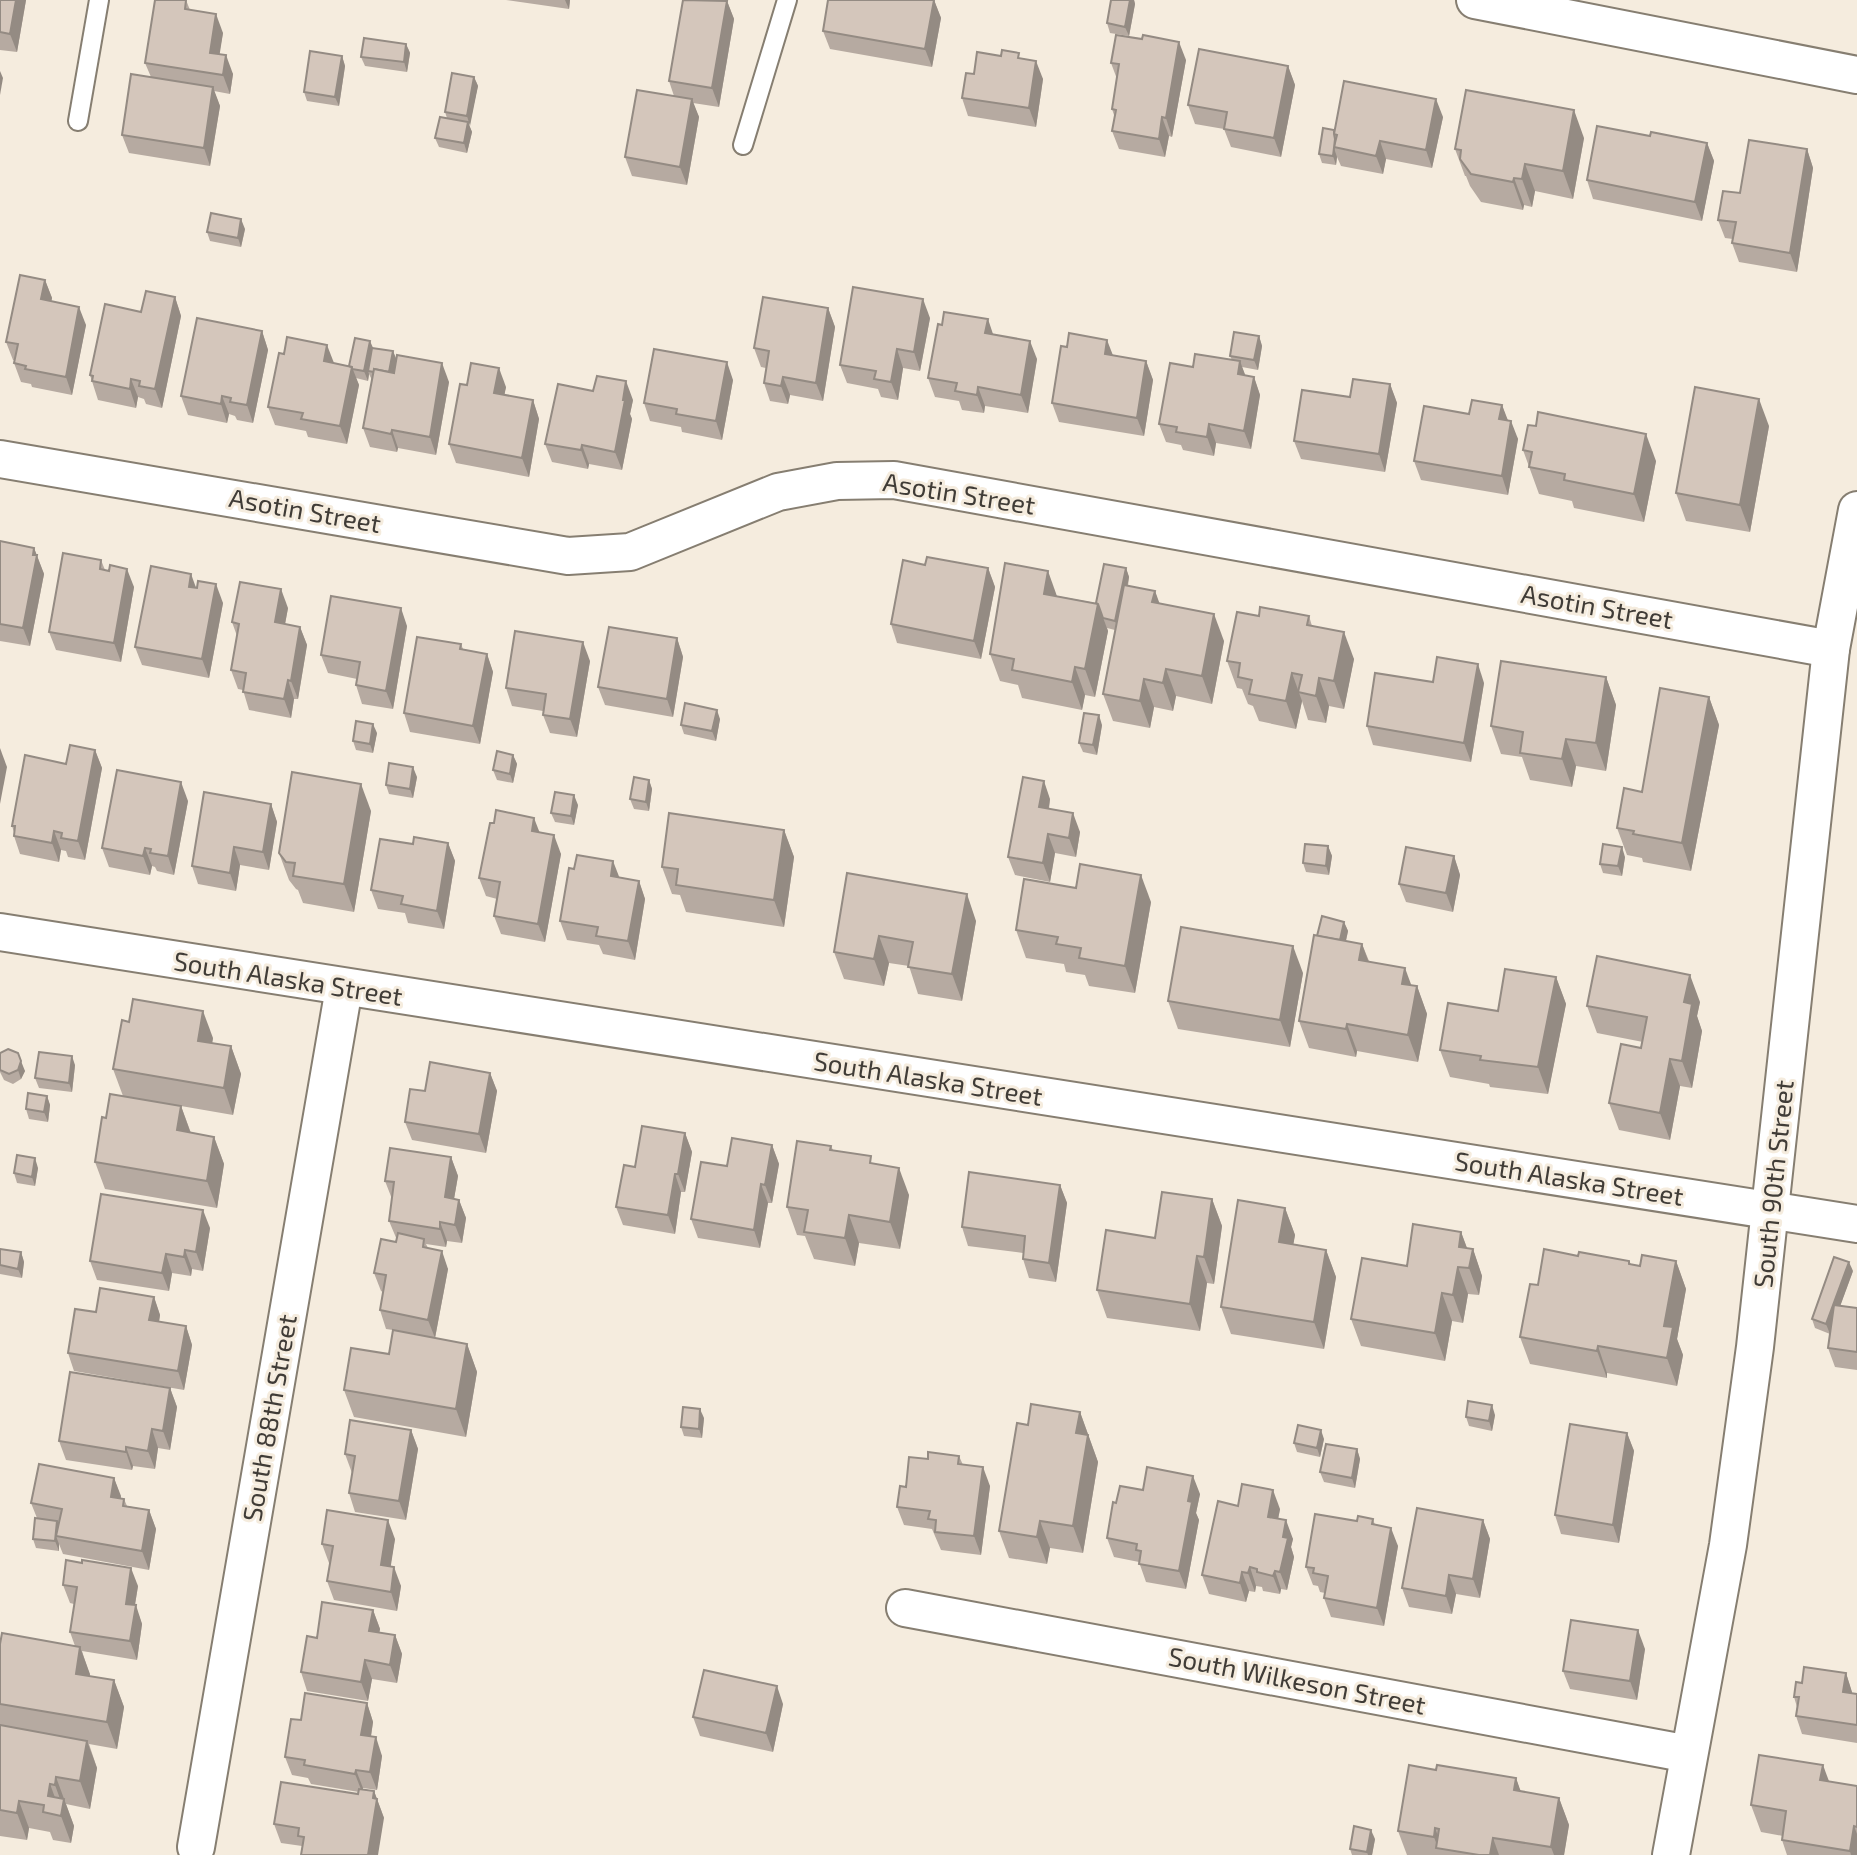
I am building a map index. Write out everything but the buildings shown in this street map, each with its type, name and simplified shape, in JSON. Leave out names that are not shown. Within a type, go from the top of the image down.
[{"type":"street","points":[[1475,0],[1857,75]]},
{"type":"street","name":"Asotin Street","points":[[0,459],[568,556],[630,552],[778,492],[837,481],[894,480],[1831,649]]},
{"type":"street","name":"South 90th Street","points":[[1671,1855],[1728,1545],[1772,1211],[1831,649],[1857,510]]},
{"type":"street","name":"South Alaska Street","points":[[0,932],[1857,1224]]},
{"type":"street","name":"South 88th Street","points":[[196,1847],[344,988]]},
{"type":"street","name":"South Wilkeson Street","points":[[905,1608],[1689,1754]]},
{"type":"lane","points":[[78,121],[99,0]]},
{"type":"lane","points":[[743,145],[787,0]]}]
